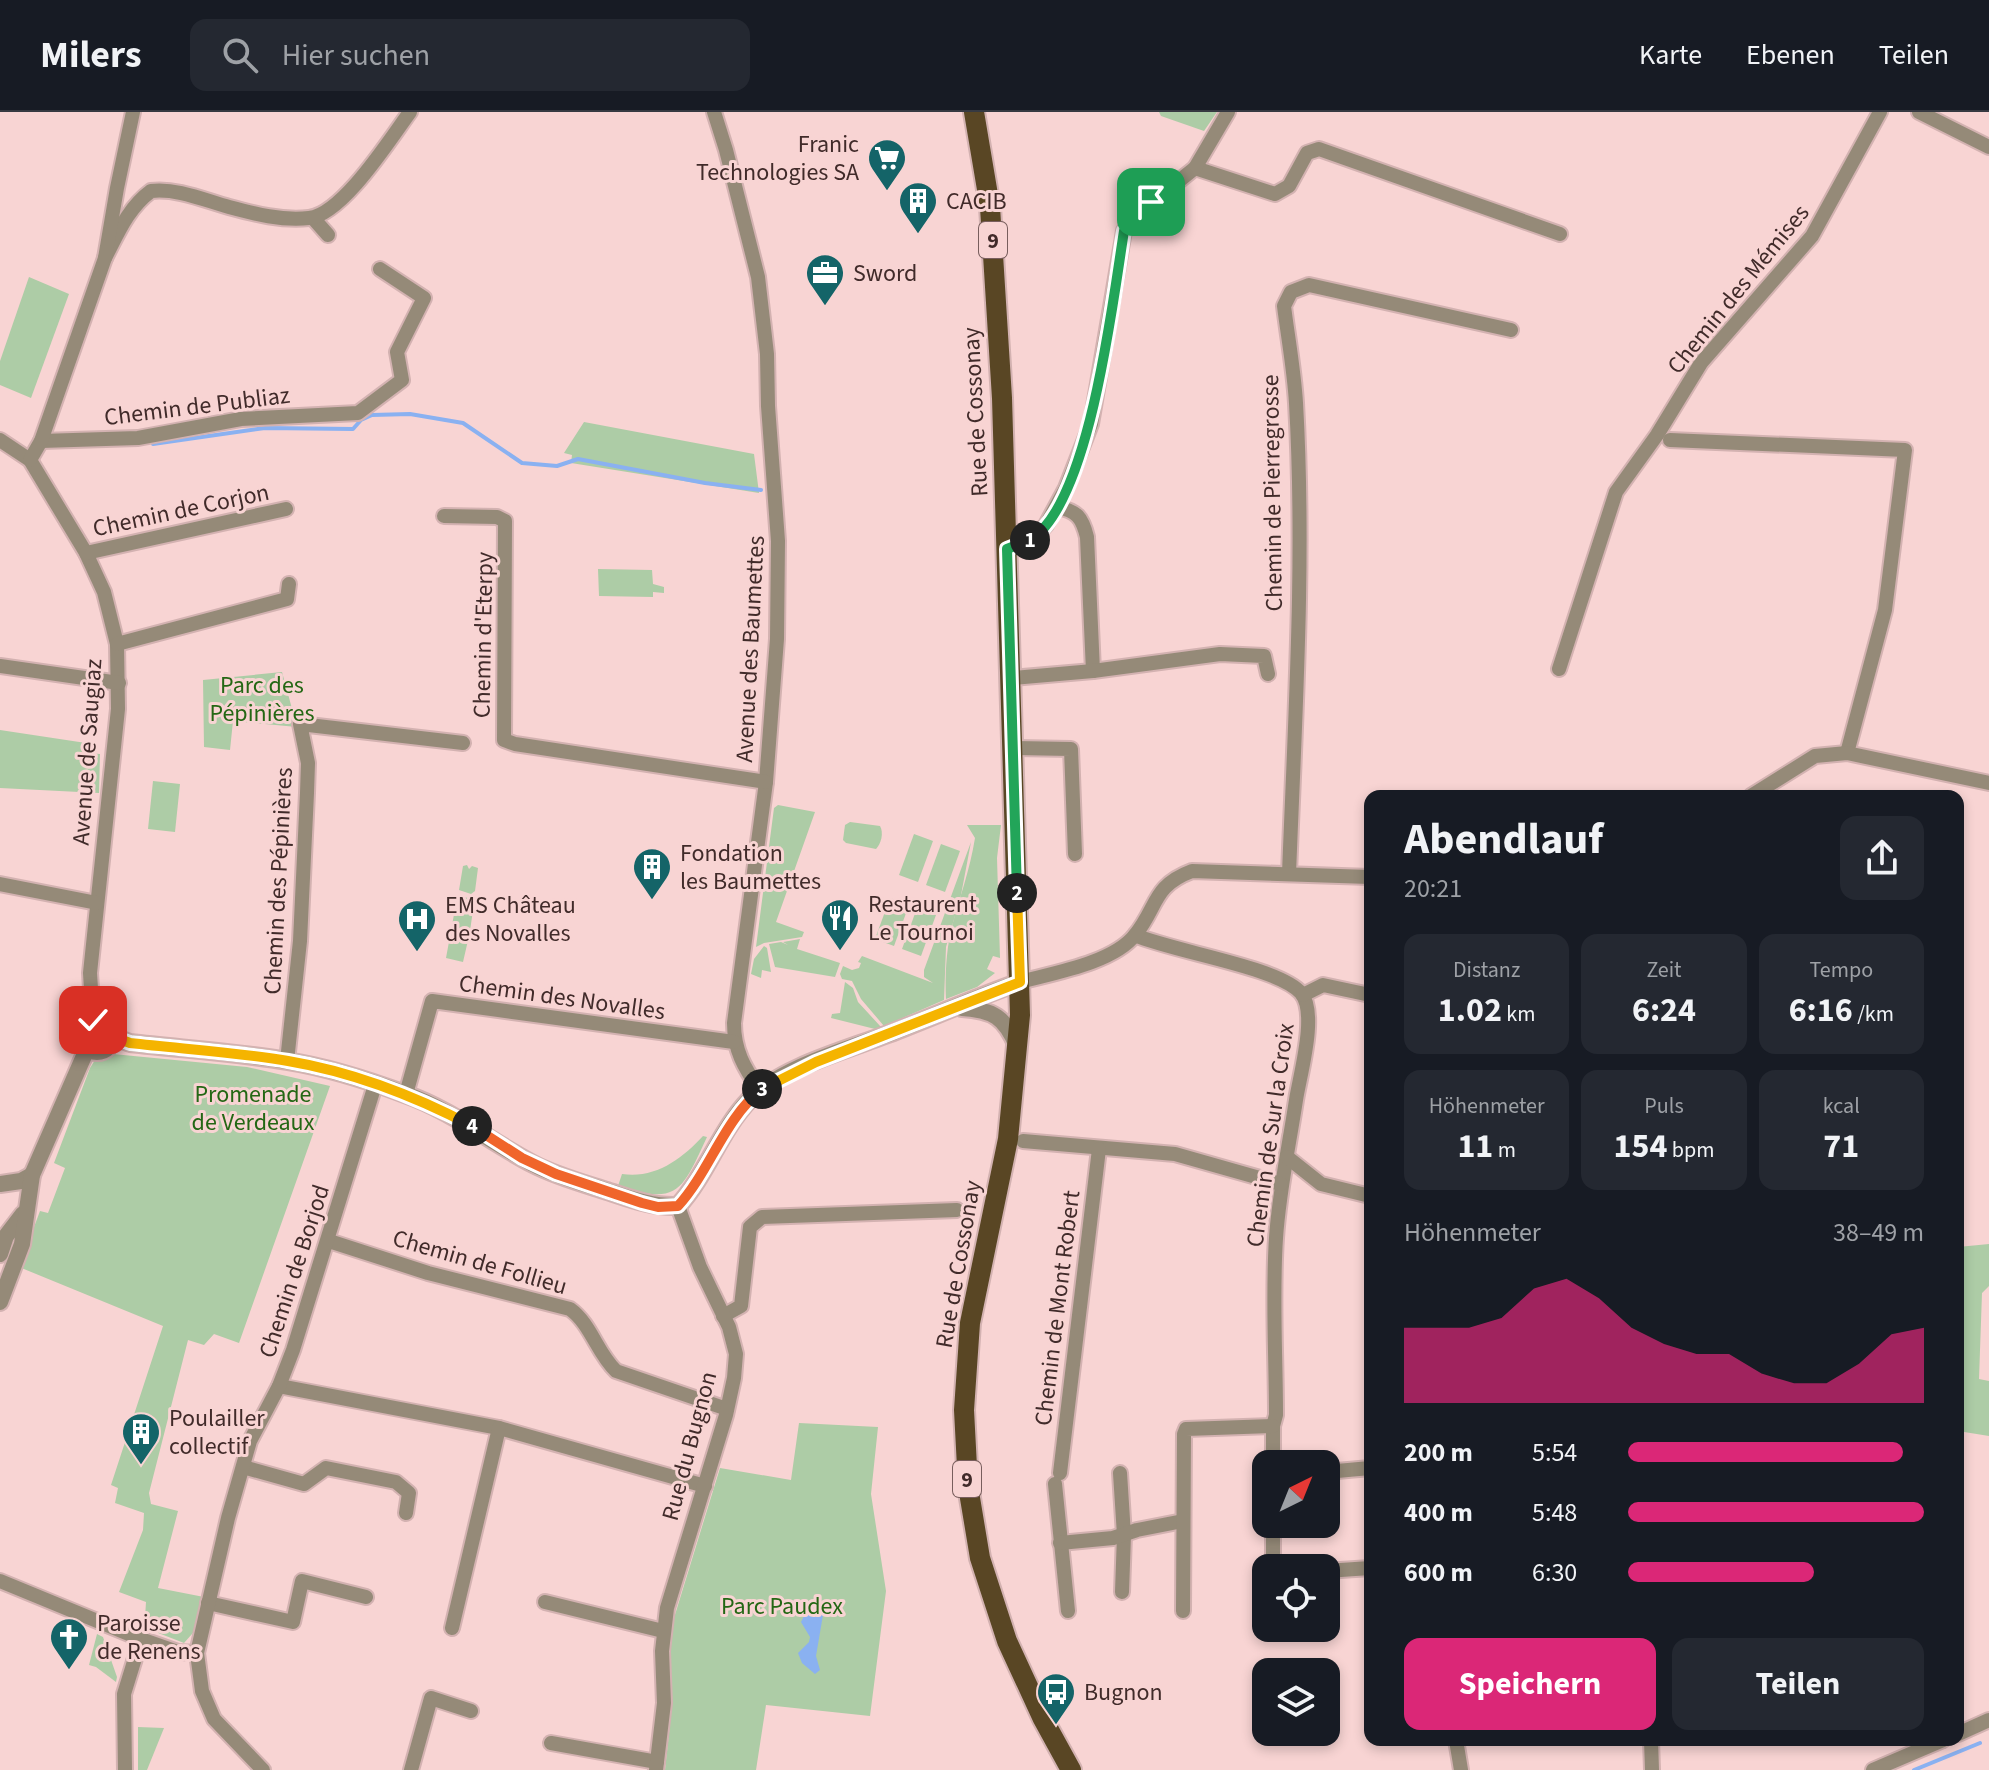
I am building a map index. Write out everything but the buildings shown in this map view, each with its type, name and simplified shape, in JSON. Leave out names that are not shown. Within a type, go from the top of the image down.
[{"type":"main road","name":"Rue de Cossonay","points":[[974,112],[991,221],[1012,678],[1020,982],[1008,1139],[970,1323],[964,1410],[968,1486],[980,1558],[1007,1641],[1043,1719],[1071,1770]]},
{"type":"street","points":[[105,258],[133,112]]},
{"type":"street","points":[[0,440],[30,460],[41,441],[105,258],[125,219],[139,200],[151,191],[178,192],[268,217],[313,218],[343,198],[356,184],[410,112]]},
{"type":"street","name":"Avenue des Baumettes","points":[[714,112],[758,277],[767,354],[778,554],[777,639],[766,782],[735,1007],[734,1042],[739,1057],[760,1090]]},
{"type":"street","points":[[1007,549],[1036,536],[1046,525],[1057,507],[1091,424],[1124,231],[1142,209],[1195,168],[1228,112]]},
{"type":"street","name":"Chemin des Mémises","points":[[1559,669],[1616,492],[1657,435],[1701,363],[1812,236],[1880,112]]},
{"type":"street","points":[[1919,112],[1989,147]]},
{"type":"street","points":[[1195,168],[1275,194],[1289,186],[1307,153],[1319,149],[1560,234]]},
{"type":"street","points":[[313,218],[328,235]]},
{"type":"street","name":"Chemin de Publiaz","points":[[41,441],[138,438],[241,419],[358,413],[402,380],[397,352],[424,298],[380,269]]},
{"type":"street","name":"Chemin de Pierregrosse","points":[[1289,874],[1298,531],[1296,402],[1284,306],[1291,292],[1309,285],[1511,330]]},
{"type":"street","points":[[1670,440],[1905,450],[1885,610],[1847,753]]},
{"type":"street","name":"Avenue de Saugiaz","points":[[30,460],[86,553],[104,592],[117,644],[119,683],[90,973],[93,1020]]},
{"type":"street","points":[[1057,507],[1077,513],[1084,522],[1093,671]]},
{"type":"street","name":"Chemin de Corjon","points":[[86,553],[286,509]]},
{"type":"street","name":"Chemin d'Eterpy","points":[[444,516],[497,517],[505,521],[504,740],[766,782]]},
{"type":"street","points":[[117,644],[287,599],[289,584]]},
{"type":"street","points":[[1012,678],[1093,671],[1160,660],[1242,654],[1264,656],[1268,674]]},
{"type":"street","points":[[0,666],[119,683]]},
{"type":"street","name":"Chemin des Pépinières","points":[[287,1061],[300,941],[307,793],[308,763],[300,724],[463,743]]},
{"type":"street","points":[[1014,748],[1071,749],[1075,854]]},
{"type":"street","points":[[1761,790],[1815,756],[1847,753],[1989,783]]},
{"type":"street","points":[[114,1037],[107,1050],[97,1052],[87,1049],[82,1040],[82,1030],[93,1020],[108,1023],[114,1037],[130,1043],[287,1061],[406,1094],[474,1127],[522,1158],[556,1174],[642,1203],[658,1207],[678,1206],[693,1189],[738,1114],[760,1090],[816,1062],[1020,982],[1106,956],[1135,935],[1166,885],[1179,876],[1192,871],[1364,877]]},
{"type":"street","points":[[0,884],[97,903]]},
{"type":"street","name":"Chemin de Sur la Croix","points":[[1135,935],[1158,945],[1268,973],[1287,981],[1303,995],[1309,1019],[1281,1184],[1275,1240],[1276,1415],[1273,1450]]},
{"type":"street","name":"Chemin de Sur la Croix","points":[[1303,995],[1323,985],[1364,994]]},
{"type":"street","name":"Chemin des Novalles","points":[[406,1094],[432,1001],[734,1042]]},
{"type":"street","points":[[957,1007],[983,1009],[993,1014],[1009,1028],[1017,1048]]},
{"type":"street","points":[[0,1302],[6,1269],[22,1244],[24,1213],[32,1175],[87,1049]]},
{"type":"street","name":"Chemin de Borjod","points":[[197,1653],[250,1441],[279,1386],[293,1350],[375,1085]]},
{"type":"street","points":[[1023,1141],[1175,1154],[1281,1184]]},
{"type":"street","name":"Chemin de Mont Robert","points":[[1060,1543],[1058,1478],[1099,1149]]},
{"type":"street","points":[[1287,1157],[1321,1184],[1364,1195]]},
{"type":"street","points":[[0,1184],[21,1181],[32,1175]]},
{"type":"street","name":"Rue du Bugnon","points":[[551,1743],[657,1766],[664,1703],[663,1631],[667,1608],[727,1409],[736,1354],[678,1206]]},
{"type":"street","points":[[723,1316],[741,1306],[750,1227],[762,1217],[957,1210]]},
{"type":"street","points":[[0,1254],[6,1236],[24,1213]]},
{"type":"street","name":"Chemin de Follieu","points":[[329,1241],[428,1273],[570,1309],[581,1317],[603,1359],[616,1371],[727,1409]]},
{"type":"street","points":[[279,1386],[499,1428],[705,1486]]},
{"type":"street","points":[[1183,1611],[1186,1429],[1273,1426]]},
{"type":"street","points":[[452,1628],[499,1428]]},
{"type":"street","points":[[243,1467],[304,1484],[326,1468],[396,1482],[409,1493],[406,1513]]},
{"type":"street","points":[[1340,1471],[1364,1469]]},
{"type":"street","points":[[1120,1473],[1124,1535],[1122,1592]]},
{"type":"street","points":[[1068,1611],[1060,1543],[1124,1535],[1183,1521]]},
{"type":"street","points":[[1340,1570],[1364,1568]]},
{"type":"street","points":[[0,1581],[141,1639],[178,1652],[197,1653],[202,1691],[214,1719],[263,1770]]},
{"type":"street","points":[[208,1603],[293,1622],[302,1581],[366,1597]]},
{"type":"street","points":[[545,1602],[663,1631]]},
{"type":"street","points":[[125,1770],[124,1694],[141,1639]]},
{"type":"street","points":[[411,1770],[431,1698],[471,1711]]},
{"type":"street","points":[[1964,1731],[1989,1720]]},
{"type":"street","points":[[1457,1746],[1461,1770]]},
{"type":"street","points":[[1651,1746],[1652,1770]]},
{"type":"street","points":[[1873,1770],[1929,1746]]},
{"type":"green space","points":[[1159,112],[1217,112],[1204,131],[1161,116]]},
{"type":"green space","points":[[29,277],[69,294],[31,398],[0,385],[0,361]]},
{"type":"green space","points":[[584,422],[754,454],[759,493],[571,463],[572,455],[564,453]]},
{"type":"green space","points":[[598,569],[652,570],[653,584],[664,587],[664,593],[653,592],[653,597],[599,596]]},
{"type":"green space","name":"Parc des Pépinières","points":[[282,672],[297,727],[233,721],[230,750],[204,747],[203,680]]},
{"type":"green space","points":[[0,730],[86,743],[88,753],[100,754],[99,793],[0,788]]},
{"type":"green space","points":[[153,781],[180,784],[175,832],[148,829]]},
{"type":"green space","points":[[778,805],[815,812],[776,922],[804,932],[802,937],[756,947],[774,808]]},
{"type":"green space","points":[[850,822],[880,826],[881,838],[876,849],[843,840],[845,825]]},
{"type":"green space","points":[[967,825],[1001,825],[997,858],[1000,958],[993,956],[987,969],[995,973],[977,987],[946,999],[949,939],[975,838]]},
{"type":"green space","points":[[914,834],[933,841],[918,882],[899,875]]},
{"type":"green space","points":[[971,842],[961,895],[946,947],[944,1000],[884,1026],[861,999],[852,981],[842,979],[843,966],[852,970],[859,968],[861,963],[858,962],[862,956],[933,983],[924,977],[924,970]]},
{"type":"green space","points":[[941,844],[960,851],[945,892],[926,885]]},
{"type":"green space","points":[[467,865],[469,869],[472,866],[478,868],[475,891],[471,894],[459,890],[463,866]]},
{"type":"green space","points":[[461,896],[474,903],[470,931],[465,931],[465,935],[469,936],[463,962],[446,958],[457,898]]},
{"type":"green space","points":[[890,898],[909,905],[894,946],[875,939]]},
{"type":"green space","points":[[917,908],[936,915],[921,956],[902,949]]},
{"type":"green space","points":[[800,939],[797,949],[840,963],[835,977],[775,967],[769,944],[781,942],[788,945],[783,942]]},
{"type":"green space","points":[[764,946],[771,972],[762,970],[761,978],[751,974],[754,959]]},
{"type":"green space","points":[[845,982],[853,988],[858,1002],[881,1027],[875,1029],[831,1018],[832,1014],[840,1013]]},
{"type":"green space","name":"Promenade de Verdeaux","points":[[113,1054],[247,1067],[330,1086],[239,1343],[214,1334],[204,1345],[188,1340],[149,1493],[151,1504],[178,1511],[158,1588],[204,1597],[200,1625],[184,1643],[148,1629],[146,1602],[119,1592],[143,1530],[144,1513],[115,1503],[118,1488],[111,1485],[163,1326],[19,1267],[40,1211],[48,1213],[65,1168],[54,1163],[90,1068],[95,1060]]},
{"type":"green space","points":[[703,1136],[707,1137],[691,1170],[676,1189],[654,1194],[618,1186],[622,1174],[646,1173],[667,1166]]},
{"type":"green space","points":[[1989,1244],[1989,1286],[1982,1293],[1979,1379],[1989,1381],[1989,1436],[1964,1432],[1964,1246]]},
{"type":"green space","name":"Parc Paudex","points":[[799,1423],[878,1427],[871,1494],[886,1591],[870,1716],[766,1705],[756,1770],[665,1770],[670,1724],[669,1660],[674,1618],[720,1468],[791,1480]]},
{"type":"green space","points":[[97,1634],[103,1637],[116,1682],[89,1665]]},
{"type":"green space","points":[[138,1727],[164,1728],[147,1770],[138,1770]]},
{"type":"water","points":[[816,1601],[824,1604],[824,1609],[816,1656],[820,1670],[815,1674],[802,1663],[798,1653],[810,1637],[801,1622]]},
{"type":"waterway","points":[[153,444],[265,428],[353,429],[361,420],[372,415],[410,414],[463,423],[522,463],[557,466],[578,459],[705,483],[761,490]]},
{"type":"waterway","points":[[1914,1770],[1980,1743]]},
{"type":"place","name":"Franic Technologies SA","points":[[887,192]]},
{"type":"place","name":"CACIB","points":[[918,235]]},
{"type":"place","name":"Sword","points":[[825,307]]},
{"type":"place","name":"Fondation les Baumettes","points":[[652,901]]},
{"type":"place","name":"Restaurent Le Tournoi","points":[[840,952]]},
{"type":"place","name":"EMS Château des Novalles","points":[[417,953]]},
{"type":"place","name":"Poulailler collectif","points":[[141,1466]]},
{"type":"place","name":"Paroisse de Renens","points":[[69,1671]]},
{"type":"place","name":"Bugnon","points":[[1056,1726]]},
{"type":"route","points":[[93,1020],[104,1020],[111,1027],[114,1037],[130,1043],[287,1061],[325,1069],[406,1094],[474,1127],[535,1165],[658,1207],[678,1206],[693,1189],[738,1114],[760,1090],[816,1062],[1020,982],[1007,549],[1036,536],[1046,525],[1066,488],[1091,424],[1124,231],[1151,202]]}]
